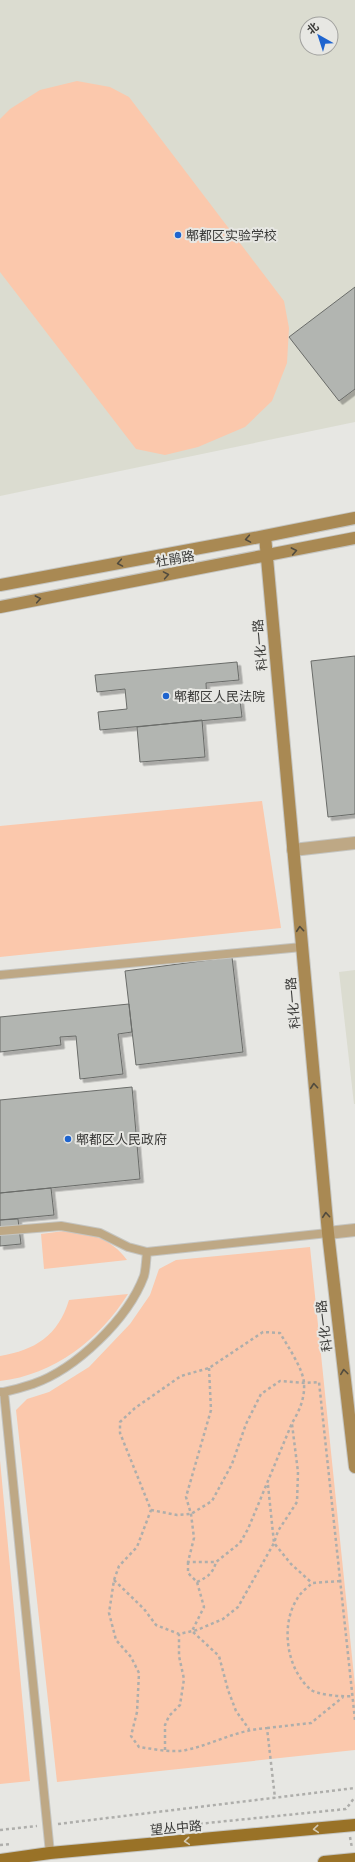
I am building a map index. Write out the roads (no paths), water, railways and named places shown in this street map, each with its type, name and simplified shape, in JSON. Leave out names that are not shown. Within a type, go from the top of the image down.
[{"type":"main road","name":"望丛中路","points":[[0,1860],[50,1853],[355,1825]]},
{"type":"main road","points":[[324,1862],[355,1859]]},
{"type":"street","name":"杜鹃路","points":[[0,585],[355,518]]},
{"type":"street","name":"科化一路","points":[[266,536],[266,556],[328,1233],[351,1395],[355,1467]]},
{"type":"street","name":"杜鹃路","points":[[0,607],[355,538]]},
{"type":"street","points":[[293,850],[355,843]]},
{"type":"street","points":[[328,1233],[355,1230]]},
{"type":"lane","points":[[0,975],[302,947]]},
{"type":"lane","points":[[0,1231],[61,1226],[100,1233],[128,1248],[147,1252],[328,1233]]},
{"type":"lane","points":[[50,1853],[2,1392],[34,1384],[64,1367],[90,1349],[115,1324],[135,1295],[144,1275],[147,1252]]},
{"type":"place","name":"郫都区实验学校","points":[[178,235]]},
{"type":"place","name":"郫都区人民法院","points":[[166,696]]},
{"type":"place","name":"郫都区人民政府","points":[[68,1139]]}]
